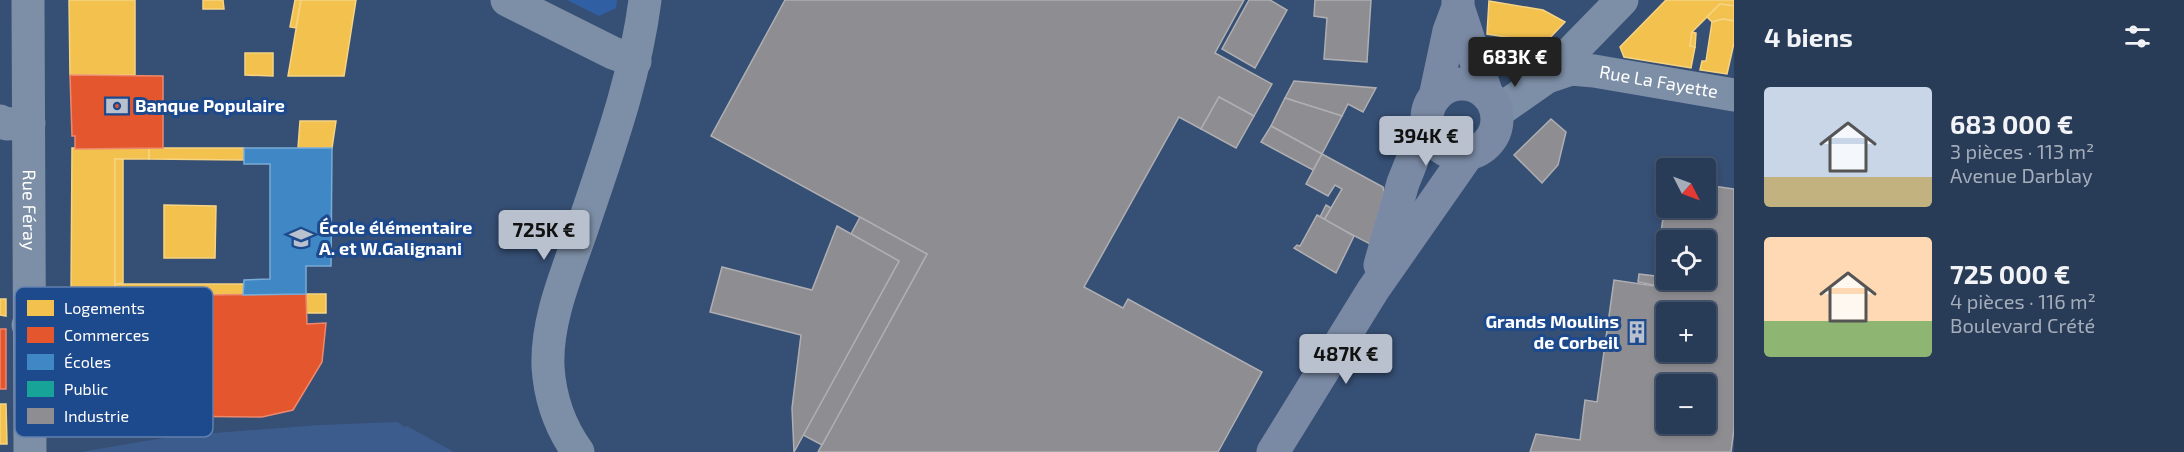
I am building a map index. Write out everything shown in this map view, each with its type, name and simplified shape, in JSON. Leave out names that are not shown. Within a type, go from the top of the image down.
[{"type":"main road","points":[[1458,3],[1491,102],[1498,123],[1495,134],[1488,144],[1468,154],[1456,154],[1446,150],[1430,134],[1431,110],[1443,89],[1454,84],[1465,83],[1476,86],[1491,102]]},
{"type":"main road","points":[[1373,290],[1403,183],[1431,110],[1449,31],[1458,3]]},
{"type":"main road","points":[[1274,452],[1373,290],[1468,154]]},
{"type":"street","name":"Rue Féray","points":[[25,287],[14,122],[28,0]]},
{"type":"street","points":[[507,0],[613,53],[635,61]]},
{"type":"street","points":[[578,452],[561,424],[551,393],[548,366],[549,346],[560,295],[626,97],[635,61],[645,0]]},
{"type":"street","points":[[1491,102],[1547,77],[1622,0]]},
{"type":"street","name":"Rue La Fayette","points":[[1547,77],[1571,69],[1594,71],[1734,95]]},
{"type":"street","name":"Rue Féray","points":[[30,437],[30,452]]},
{"type":"shaded area","points":[[567,0],[617,0],[616,8],[599,16]]},
{"type":"shaded area","points":[[398,422],[454,452],[81,452],[169,437],[213,437],[213,433]]},
{"type":"building: Logements","points":[[69,0],[135,0],[135,75],[70,75]]},
{"type":"building: Logements","points":[[203,0],[223,0],[224,9],[203,9]]},
{"type":"building: Logements","points":[[295,0],[301,0],[296,28],[290,27]]},
{"type":"building: Logements","points":[[301,0],[356,0],[344,76],[288,76]]},
{"type":"building: Logements","points":[[1666,0],[1734,0],[1734,6],[1720,4],[1692,32],[1690,46],[1695,47],[1691,68],[1624,57],[1620,47]]},
{"type":"building: Logements","points":[[1489,1],[1543,10],[1565,22],[1545,43],[1487,34]]},
{"type":"building: Logements","points":[[1720,4],[1734,6],[1734,21],[1723,19],[1712,22],[1707,17]]},
{"type":"building: Logements","points":[[1723,19],[1734,21],[1734,43],[1727,74],[1700,70],[1702,61],[1706,61],[1712,22]]},
{"type":"building: Logements","points":[[1692,32],[1696,33],[1695,47],[1690,46]]},
{"type":"building: Logements","points":[[245,53],[273,53],[273,76],[245,75]]},
{"type":"building: Logements","points":[[300,121],[336,121],[332,148],[298,148]]},
{"type":"building: Logements","points":[[72,148],[149,148],[149,159],[115,159],[115,287],[71,287]]},
{"type":"building: Logements","points":[[149,148],[244,148],[244,160],[149,159]]},
{"type":"building: Logements","points":[[115,159],[123,159],[123,283],[115,284]]},
{"type":"building: Logements","points":[[164,205],[216,206],[215,258],[164,258]]},
{"type":"building: Logements","points":[[115,284],[244,284],[243,295],[213,295],[213,287],[115,287]]},
{"type":"building: Logements","points":[[306,294],[326,294],[326,313],[306,313]]},
{"type":"building: Logements","points":[[0,299],[6,299],[6,316],[0,315]]},
{"type":"building: Logements","points":[[0,404],[6,404],[7,444],[0,444]]},
{"type":"building: Commerces","name":"Banque Populaire","points":[[70,75],[163,76],[163,148],[75,149],[75,136],[72,136]]},
{"type":"building: Commerces","points":[[306,294],[307,324],[326,323],[322,362],[293,410],[262,417],[213,417],[213,295]]},
{"type":"building: Commerces","points":[[0,329],[6,329],[6,389],[0,389]]},
{"type":"building: Écoles","name":"École élémentaire A. et W.Galignani","points":[[244,148],[332,148],[331,266],[306,266],[306,294],[243,295],[244,280],[270,279],[270,164],[244,164]]},
{"type":"building: Industrie","points":[[785,0],[1244,0],[1215,53],[1272,84],[1254,116],[1219,97],[1201,129],[1179,117],[1084,287],[1123,308],[1128,299],[1262,372],[1218,452],[818,452],[927,254],[711,136]]},
{"type":"building: Industrie","points":[[1249,0],[1270,0],[1287,10],[1255,68],[1222,49]]},
{"type":"building: Industrie","points":[[1315,0],[1371,0],[1367,62],[1324,59],[1327,18],[1314,16]]},
{"type":"building: Industrie","points":[[1294,81],[1376,88],[1363,112],[1348,104],[1342,116],[1285,98]]},
{"type":"building: Industrie","points":[[1219,97],[1254,116],[1236,148],[1201,129]]},
{"type":"building: Industrie","points":[[1285,98],[1342,116],[1322,154],[1271,126]]},
{"type":"building: Industrie","points":[[1551,119],[1566,132],[1558,165],[1542,183],[1514,155]]},
{"type":"building: Industrie","points":[[1271,126],[1322,154],[1313,170],[1261,142]]},
{"type":"building: Industrie","points":[[1322,154],[1383,187],[1384,192],[1370,244],[1324,220],[1342,189],[1335,185],[1328,196],[1306,184]]},
{"type":"building: Industrie","name":"Grands Moulins de Corbeil","points":[[1716,186],[1734,189],[1734,429],[1731,452],[1530,452],[1536,434],[1580,440],[1585,400],[1597,402],[1614,280],[1654,286],[1656,271],[1656,290],[1716,290],[1716,230],[1661,230],[1663,218],[1716,218]]},
{"type":"building: Industrie","points":[[1326,205],[1331,208],[1324,220],[1320,217]]},
{"type":"building: Industrie","points":[[1317,215],[1354,236],[1336,273],[1294,248],[1297,245],[1300,246]]},
{"type":"building: Industrie","points":[[860,217],[927,254],[822,445],[803,435],[899,261],[851,234]]},
{"type":"building: Industrie","points":[[837,226],[899,261],[794,452],[792,408],[801,335],[710,312],[722,267],[812,290]]},
{"type":"building: Industrie","points":[[1639,274],[1655,276],[1654,285],[1638,282]]},
{"type":"place","name":"Banque Populaire","points":[[117,106]]},
{"type":"place","name":"École élémentaire A. et W.Galignani","points":[[301,238]]},
{"type":"place","name":"Grands Moulins de Corbeil","points":[[1637,332]]}]
